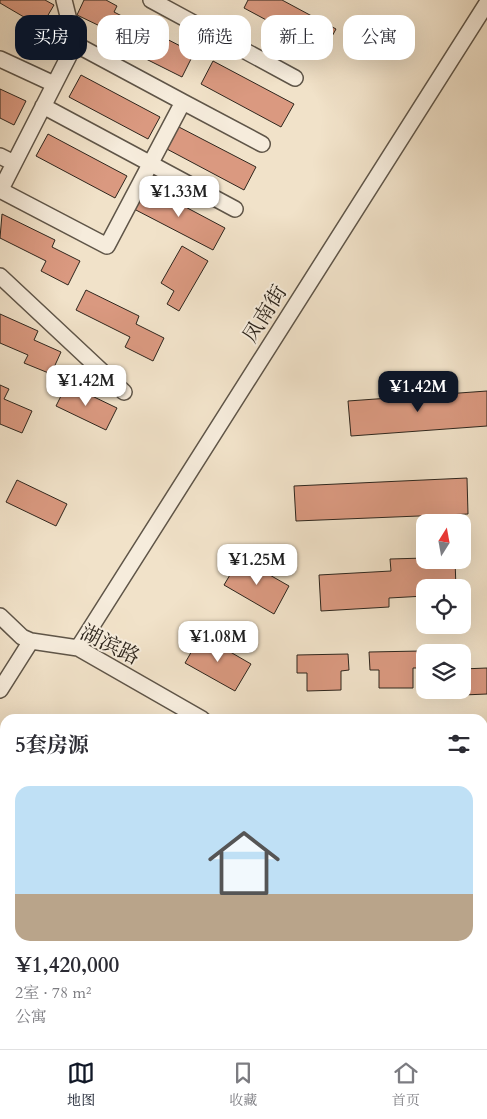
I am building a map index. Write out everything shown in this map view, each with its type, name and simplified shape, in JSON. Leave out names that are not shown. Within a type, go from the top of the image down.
[{"type":"street","points":[[64,0],[67,15]]},
{"type":"street","points":[[151,0],[295,78]]},
{"type":"street","name":"凤南街","points":[[78,648],[487,3]]},
{"type":"street","points":[[87,51],[262,144]]},
{"type":"street","points":[[0,59],[54,84]]},
{"type":"street","points":[[66,60],[0,191],[107,246],[183,102]]},
{"type":"street","points":[[43,106],[235,209]]},
{"type":"street","points":[[0,156],[14,163]]},
{"type":"street","points":[[0,276],[124,392]]},
{"type":"street","name":"湖滨路","points":[[0,616],[22,637],[32,641],[78,648],[193,714]]},
{"type":"street","points":[[0,690],[32,641]]},
{"type":"building","points":[[0,0],[45,0],[54,5],[48,15],[20,15],[0,3]]},
{"type":"building","points":[[84,0],[106,0],[117,6],[114,12],[120,15],[97,15],[97,25],[87,20],[87,15],[77,15]]},
{"type":"building","points":[[248,0],[282,0],[310,15],[261,15],[261,17],[244,8]]},
{"type":"building","points":[[169,40],[179,45],[179,60],[190,60],[182,77],[148,60],[169,60]]},
{"type":"building","points":[[213,61],[294,104],[281,127],[201,84]]},
{"type":"building","points":[[81,75],[160,117],[148,139],[69,97]]},
{"type":"building","points":[[0,89],[26,101],[14,125],[0,118]]},
{"type":"building","points":[[177,126],[256,167],[244,190],[165,148]]},
{"type":"building","points":[[48,134],[127,176],[115,198],[36,156]]},
{"type":"building","points":[[146,186],[225,228],[213,250],[134,209]]},
{"type":"building","points":[[2,214],[55,240],[52,247],[80,261],[68,285],[41,271],[46,261],[0,238]]},
{"type":"building","points":[[182,246],[208,261],[179,311],[167,304],[174,291],[161,283]]},
{"type":"building","points":[[86,290],[139,316],[136,324],[164,338],[153,361],[125,347],[130,337],[76,310]]},
{"type":"building","points":[[0,314],[38,331],[34,340],[61,352],[51,374],[24,363],[28,355],[0,343]]},
{"type":"building","points":[[67,384],[117,408],[106,430],[56,406]]},
{"type":"building","points":[[0,385],[9,389],[4,399],[32,411],[22,433],[0,424]]},
{"type":"building","points":[[487,391],[487,426],[351,436],[348,401]]},
{"type":"building","points":[[467,478],[468,514],[416,514],[416,516],[296,521],[294,486]]},
{"type":"building","points":[[17,480],[67,504],[56,526],[6,502]]},
{"type":"building","points":[[240,558],[289,586],[274,614],[224,585]]},
{"type":"building","points":[[416,558],[416,569],[455,569],[456,579],[416,579],[416,596],[389,598],[389,607],[321,611],[319,575],[391,571],[390,559]]},
{"type":"building","points":[[201,635],[251,664],[235,691],[185,663]]},
{"type":"building","points":[[416,651],[416,668],[413,668],[413,688],[379,688],[379,670],[370,670],[369,652]]},
{"type":"building","points":[[348,654],[349,670],[341,671],[341,690],[307,691],[307,673],[297,673],[297,655]]},
{"type":"building","points":[[487,668],[487,694],[471,695],[471,669]]}]
